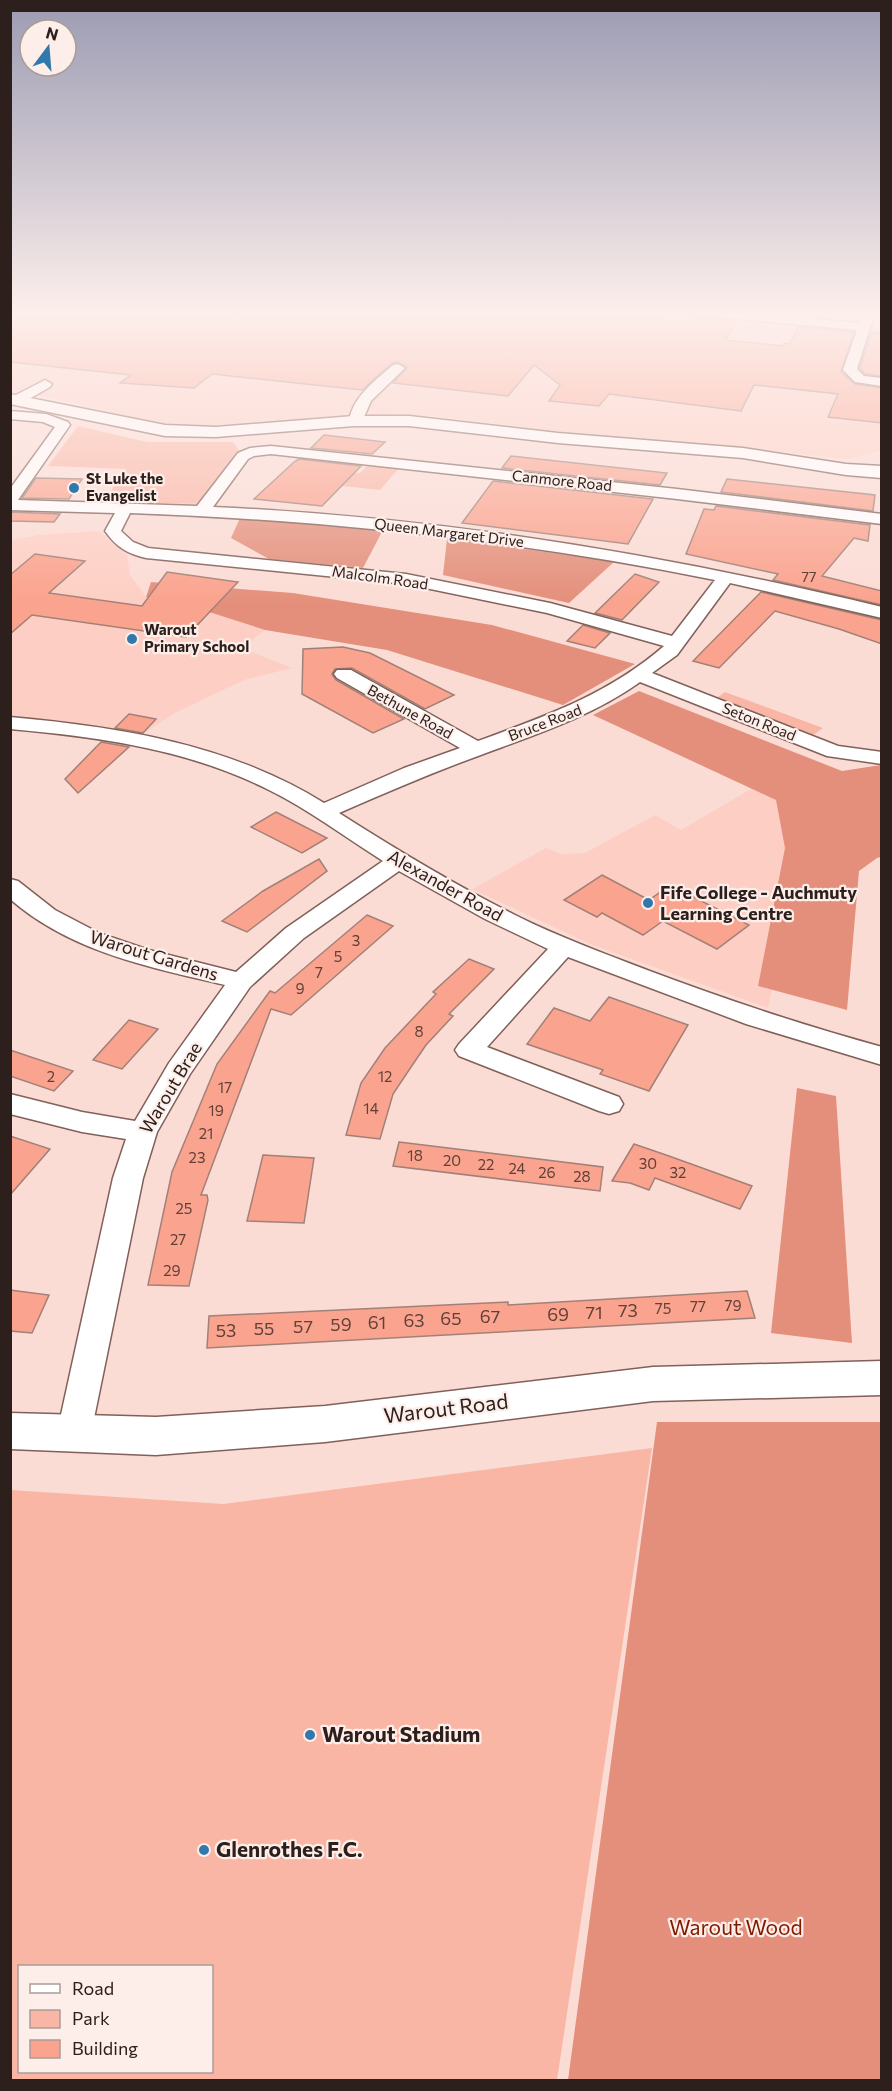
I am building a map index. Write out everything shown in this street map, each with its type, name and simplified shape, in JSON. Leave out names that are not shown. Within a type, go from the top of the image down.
[{"type":"street","points":[[10,503],[63,425],[27,410]]},
{"type":"street","points":[[43,410],[123,424],[186,432],[224,432],[356,421],[409,421],[645,446],[723,451],[828,468],[882,472]]},
{"type":"street","points":[[356,421],[358,410]]},
{"type":"street","name":"Canmore Road","points":[[202,511],[243,456],[260,450],[283,450],[755,502],[882,519]]},
{"type":"street","name":"Queen Margaret Drive","points":[[10,503],[202,511],[428,529],[726,577],[796,591],[882,613]]},
{"type":"street","name":"Malcolm Road","points":[[125,508],[113,531],[127,546],[146,553],[406,579],[550,608],[675,643]]},
{"type":"street","name":"Bruce Road","points":[[323,812],[368,791],[594,704],[639,675],[670,651],[726,577]]},
{"type":"street","name":"Bethune Road","points":[[344,674],[477,749]]},
{"type":"street","name":"Seton Road","points":[[639,675],[834,752],[882,758]]},
{"type":"street","name":"Alexander Road","points":[[10,723],[94,732],[180,750],[259,777],[323,812],[399,861],[509,922],[564,947],[767,1023],[882,1056]]},
{"type":"street","name":"Warout Brae","points":[[74,1433],[128,1178],[142,1132],[179,1070],[241,981],[295,933],[399,861]]},
{"type":"street","name":"Warout Gardens","points":[[10,886],[46,916],[81,934],[123,950],[241,981]]},
{"type":"street","points":[[564,947],[469,1050],[609,1104]]},
{"type":"street","points":[[10,1104],[82,1122],[142,1132]]},
{"type":"street","name":"Warout Road","points":[[10,1431],[156,1436],[313,1425],[653,1384],[882,1378]]},
{"type":"shaded area","points":[[100,410],[881,410],[881,451],[849,459],[701,444],[634,441],[442,417],[399,414],[309,419],[253,426],[186,427],[146,421]]},
{"type":"shaded area","name":"Warout Primary School","points":[[99,531],[127,555],[130,575],[146,597],[206,611],[265,630],[242,648],[292,668],[244,680],[175,713],[141,735],[11,715],[11,540],[39,535]]},
{"type":"shaded area","name":"Fife College - Auchmuty Learning Centre","points":[[751,789],[822,817],[778,959],[768,1008],[592,945],[472,889],[546,848],[562,854],[585,853],[655,815],[681,830]]},
{"type":"green space","points":[[78,426],[147,442],[233,442],[243,456],[207,504],[103,502],[126,469],[48,466]]},
{"type":"green space","points":[[369,464],[399,468],[380,490],[323,484],[336,471],[360,473]]},
{"type":"green space","points":[[240,518],[384,528],[363,568],[269,559],[231,538]]},
{"type":"green space","points":[[447,539],[615,561],[569,603],[443,575]]},
{"type":"green space","points":[[151,582],[293,593],[492,625],[635,664],[563,705],[387,650],[265,630],[206,611],[146,597]]},
{"type":"green space","points":[[639,691],[842,771],[881,765],[881,857],[859,871],[847,1010],[758,986],[785,848],[776,800],[593,715]]},
{"type":"green space","points":[[725,692],[823,728],[812,736],[714,700]]},
{"type":"green space","points":[[797,1088],[836,1096],[852,1343],[771,1333]]},
{"type":"green space","name":"Warout Wood","points":[[657,1422],[881,1422],[881,2080],[568,2080]]},
{"type":"green space","name":"Warout Stadium","points":[[652,1448],[557,2080],[11,2080],[11,1490],[223,1504]]},
{"type":"building","points":[[831,410],[882,410],[882,423],[828,417]]},
{"type":"building","points":[[324,435],[385,442],[372,454],[311,448]]},
{"type":"building","points":[[511,456],[667,473],[660,485],[502,468]]},
{"type":"building","points":[[299,459],[361,466],[322,506],[254,499]]},
{"type":"building","points":[[36,478],[82,479],[69,499],[22,498]]},
{"type":"building","points":[[727,479],[875,495],[873,511],[721,492]]},
{"type":"building","points":[[493,481],[653,499],[628,544],[462,523]]},
{"type":"building","points":[[716,506],[870,525],[868,541],[854,538],[822,576],[882,591],[882,605],[773,580],[778,574],[686,554],[704,509],[714,510]]},
{"type":"building","points":[[10,512],[60,514],[54,522],[10,521]]},
{"type":"building","points":[[35,554],[85,561],[49,593],[142,606],[167,572],[238,582],[186,637],[32,615],[10,634],[10,575]]},
{"type":"building","points":[[635,574],[659,582],[622,620],[595,613]]},
{"type":"building","points":[[761,592],[882,620],[882,644],[775,611],[719,668],[693,661]]},
{"type":"building","points":[[583,625],[610,633],[595,648],[567,641]]},
{"type":"building","points":[[343,647],[370,653],[454,695],[425,709],[352,668],[335,669],[332,674],[336,680],[404,719],[373,733],[302,694],[303,649]]},
{"type":"building","points":[[129,714],[156,719],[143,733],[115,728]]},
{"type":"building","points":[[101,742],[129,747],[78,793],[65,779]]},
{"type":"building","points":[[276,812],[327,838],[302,853],[251,827]]},
{"type":"building","points":[[319,859],[327,871],[247,932],[222,921],[263,891]]},
{"type":"building","points":[[602,875],[649,900],[670,885],[749,925],[717,949],[663,921],[643,935],[602,913],[597,917],[564,900]]},
{"type":"building","points":[[367,915],[393,926],[291,1015],[271,1009],[201,1195],[207,1195],[208,1200],[189,1286],[148,1285],[172,1172],[217,1064],[270,991],[275,993]]},
{"type":"building","points":[[469,959],[494,969],[449,1014],[453,1016],[426,1045],[407,1073],[393,1094],[380,1139],[346,1135],[361,1083],[385,1048],[436,994],[433,992]]},
{"type":"building","points":[[609,997],[688,1025],[649,1091],[600,1074],[603,1070],[527,1044],[554,1008],[590,1021]]},
{"type":"building","points":[[129,1020],[158,1029],[122,1069],[93,1060]]},
{"type":"building","points":[[10,1050],[73,1071],[54,1091],[10,1076]]},
{"type":"building","points":[[10,1136],[50,1149],[10,1195]]},
{"type":"building","points":[[399,1142],[603,1167],[600,1191],[393,1166]]},
{"type":"building","points":[[634,1144],[752,1186],[740,1209],[655,1178],[649,1190],[630,1183],[612,1181]]},
{"type":"building","points":[[263,1155],[314,1158],[304,1223],[247,1221]]},
{"type":"building","points":[[10,1290],[49,1295],[32,1333],[10,1331]]},
{"type":"building","points":[[747,1291],[755,1318],[207,1348],[209,1316],[508,1302],[508,1305]]},
{"type":"place","name":"St Luke the Evangelist","points":[[74,488]]},
{"type":"place","name":"Warout Primary School","points":[[132,639]]},
{"type":"place","name":"Fife College - Auchmuty Learning Centre","points":[[648,903]]},
{"type":"place","name":"Warout Stadium","points":[[310,1735]]},
{"type":"place","name":"Glenrothes F.C.","points":[[204,1850]]}]
